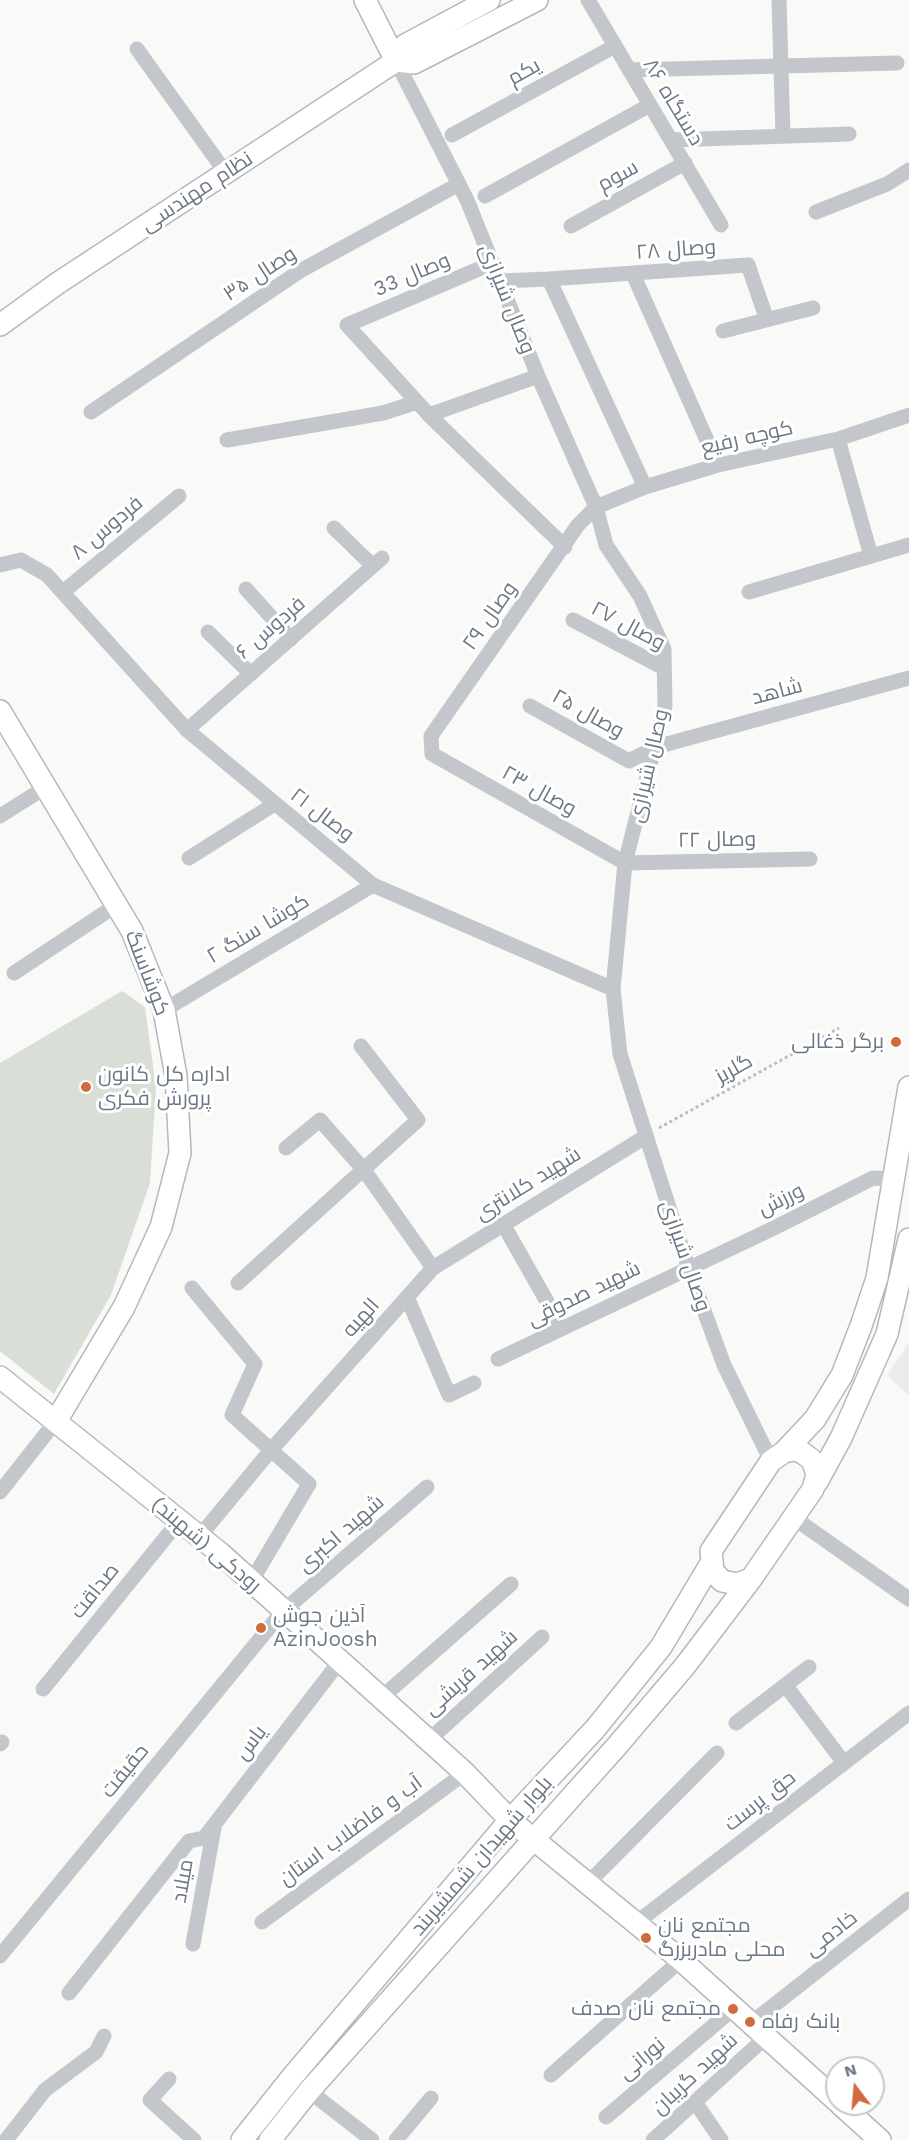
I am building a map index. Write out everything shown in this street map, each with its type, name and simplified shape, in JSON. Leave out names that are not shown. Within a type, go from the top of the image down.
[{"type":"main road","name":"وصال شیرازی","points":[[365,0],[396,62]]},
{"type":"main road","points":[[489,0],[405,45],[396,62],[414,63],[537,0]]},
{"type":"main road","name":"نظام مهندسی","points":[[0,325],[58,283],[396,62]]},
{"type":"main road","name":"کوشاسنگ","points":[[0,711],[118,904],[132,931],[164,1010],[176,1076],[180,1153],[161,1227],[124,1307],[56,1421]]},
{"type":"main road","points":[[778,1456],[815,1419],[842,1375],[877,1278],[909,1087]]},
{"type":"main road","points":[[817,1482],[841,1438],[887,1334],[909,1239]]},
{"type":"main road","name":"رودکی (شهبند)","points":[[0,1377],[199,1537],[251,1582],[282,1612],[340,1660],[429,1740],[465,1773],[510,1820],[532,1838]]},
{"type":"main road","points":[[778,1456],[800,1451],[812,1460],[816,1467],[817,1482]]},
{"type":"main road","name":"بلوار شهیدان شمشیربند","points":[[242,2140],[292,2077],[510,1820],[595,1729],[661,1647],[710,1564],[711,1551],[778,1456]]},
{"type":"main road","name":"بلوار شهیدان شمشیربند","points":[[270,2140],[309,2091],[532,1838],[624,1738],[685,1666],[751,1579],[817,1482]]},
{"type":"main road","points":[[710,1564],[717,1577],[729,1584],[745,1583],[751,1579]]},
{"type":"main road","points":[[532,1838],[681,1960],[825,2091]]},
{"type":"main road","points":[[292,2077],[309,2091]]},
{"type":"main road","points":[[853,2116],[880,2140]]},
{"type":"street","name":"دستگاه ۸۶","points":[[588,0],[722,225]]},
{"type":"street","points":[[779,0],[783,136]]},
{"type":"street","name":"یکم","points":[[452,135],[615,46]]},
{"type":"street","points":[[137,49],[226,173]]},
{"type":"street","name":"وصال شیرازی","points":[[396,62],[459,184],[538,376],[596,507],[606,545],[640,596],[664,649],[665,706],[625,863],[613,989],[620,1054],[688,1267],[724,1365],[778,1456]]},
{"type":"street","points":[[629,70],[897,63]]},
{"type":"street","points":[[484,196],[650,105]]},
{"type":"street","points":[[671,140],[849,134]]},
{"type":"street","name":"سوم","points":[[571,226],[685,163]]},
{"type":"street","points":[[816,212],[887,184],[909,170]]},
{"type":"street","name":"وصال ۳۵","points":[[91,412],[300,271],[459,184]]},
{"type":"street","name":"وصال 33","points":[[417,402],[347,325],[493,263]]},
{"type":"street","name":"وصال ۲۸","points":[[500,281],[748,265],[767,320]]},
{"type":"street","points":[[633,274],[718,465]]},
{"type":"street","points":[[549,279],[645,487]]},
{"type":"street","points":[[723,331],[813,308]]},
{"type":"street","points":[[429,415],[538,376]]},
{"type":"street","points":[[227,440],[383,413],[417,402],[565,547]]},
{"type":"street","name":"کوچه رفیع","points":[[596,507],[645,487],[718,465],[838,439],[909,415]]},
{"type":"street","points":[[838,439],[872,556]]},
{"type":"street","name":"فردوس ۸","points":[[63,592],[179,496]]},
{"type":"street","name":"وصال ۲۹","points":[[432,754],[430,736],[565,547],[578,525],[596,507]]},
{"type":"street","name":"فردوس ۶","points":[[187,730],[377,562],[334,528]]},
{"type":"street","points":[[749,592],[909,545]]},
{"type":"street","name":"وصال ۲۱","points":[[0,565],[21,560],[47,574],[187,730],[273,805],[345,859],[373,885],[613,989]]},
{"type":"street","points":[[246,589],[291,639]]},
{"type":"street","name":"وصال ۲۷","points":[[573,620],[664,668]]},
{"type":"street","points":[[208,632],[251,674]]},
{"type":"street","name":"شاهد","points":[[656,747],[909,678]]},
{"type":"street","name":"وصال ۲۵","points":[[530,706],[629,761],[656,747]]},
{"type":"street","name":"وصال ۲۳","points":[[432,754],[625,863]]},
{"type":"street","points":[[0,816],[46,787]]},
{"type":"street","points":[[189,858],[273,805]]},
{"type":"street","name":"وصال ۲۲","points":[[625,863],[810,859]]},
{"type":"street","name":"کوشا سنگ ۲","points":[[164,1010],[373,885]]},
{"type":"street","points":[[14,973],[118,904]]},
{"type":"street","points":[[238,1283],[418,1120],[361,1046]]},
{"type":"street","points":[[286,1149],[320,1120],[364,1170],[433,1268]]},
{"type":"street","name":"شهید کلانتری","points":[[433,1268],[645,1137]]},
{"type":"street","name":"ورزش","points":[[688,1267],[774,1228],[873,1178],[894,1179]]},
{"type":"street","points":[[503,1224],[562,1328]]},
{"type":"street","name":"شهید صدوقی","points":[[498,1359],[688,1267]]},
{"type":"street","name":"الهیه","points":[[199,1537],[271,1450],[433,1268]]},
{"type":"street","points":[[192,1288],[255,1364],[232,1415],[309,1484],[251,1582]]},
{"type":"street","points":[[407,1297],[449,1395],[474,1383]]},
{"type":"street","points":[[0,1492],[56,1421]]},
{"type":"street","name":"شهید اکبری","points":[[282,1612],[427,1487]]},
{"type":"street","points":[[794,1518],[909,1599]]},
{"type":"street","name":"صداقت","points":[[43,1689],[179,1521]]},
{"type":"street","points":[[381,1698],[511,1584]]},
{"type":"street","name":"حقیقت","points":[[0,1956],[282,1612]]},
{"type":"street","name":"شهید قریشی","points":[[429,1740],[542,1637]]},
{"type":"street","name":"یاس","points":[[69,1993],[189,1840],[204,1838],[340,1660]]},
{"type":"street","points":[[736,1723],[809,1666]]},
{"type":"street","points":[[786,1686],[844,1763]]},
{"type":"street","name":"حق پرست","points":[[636,1923],[909,1713]]},
{"type":"street","points":[[588,1883],[717,1753]]},
{"type":"street","name":"آب و فاضلاب استان","points":[[262,1922],[465,1773]]},
{"type":"street","name":"میلاد","points":[[193,1944],[214,1825]]},
{"type":"street","name":"خادمی","points":[[758,2031],[909,1899]]},
{"type":"street","points":[[551,2075],[681,1960]]},
{"type":"street","name":"نورانی","points":[[606,2117],[733,2009]]},
{"type":"street","name":"شهید گریبان","points":[[653,2140],[695,2102],[758,2031]]},
{"type":"street","points":[[6,2140],[45,2090],[96,2052],[104,2036]]},
{"type":"street","points":[[169,2079],[150,2100],[194,2140]]},
{"type":"street","points":[[309,2091],[372,2140]]},
{"type":"street","points":[[396,2140],[431,2098]]},
{"type":"street","points":[[695,2102],[721,2140]]},
{"type":"path","name":"گلریز","points":[[645,1137],[839,1028]]},
{"type":"shaded area","points":[[122,991],[145,1007],[156,1087],[150,1183],[111,1295],[54,1394],[0,1351],[0,1063]]},
{"type":"shaded area","points":[[909,1342],[909,1396],[887,1375]]},
{"type":"place","name":"برگر ذغالی","points":[[896,1042]]},
{"type":"place","name":"اداره کل کانون پرورش فکری","points":[[86,1087]]},
{"type":"place","name":"آذین جوش AzinJoosh","points":[[261,1628]]},
{"type":"place","name":"مجتمع نان محلی مادربزرگ","points":[[646,1938]]},
{"type":"place","name":"مجتمع نان صدف","points":[[733,2009]]},
{"type":"place","name":"بانک رفاه","points":[[750,2022]]}]
